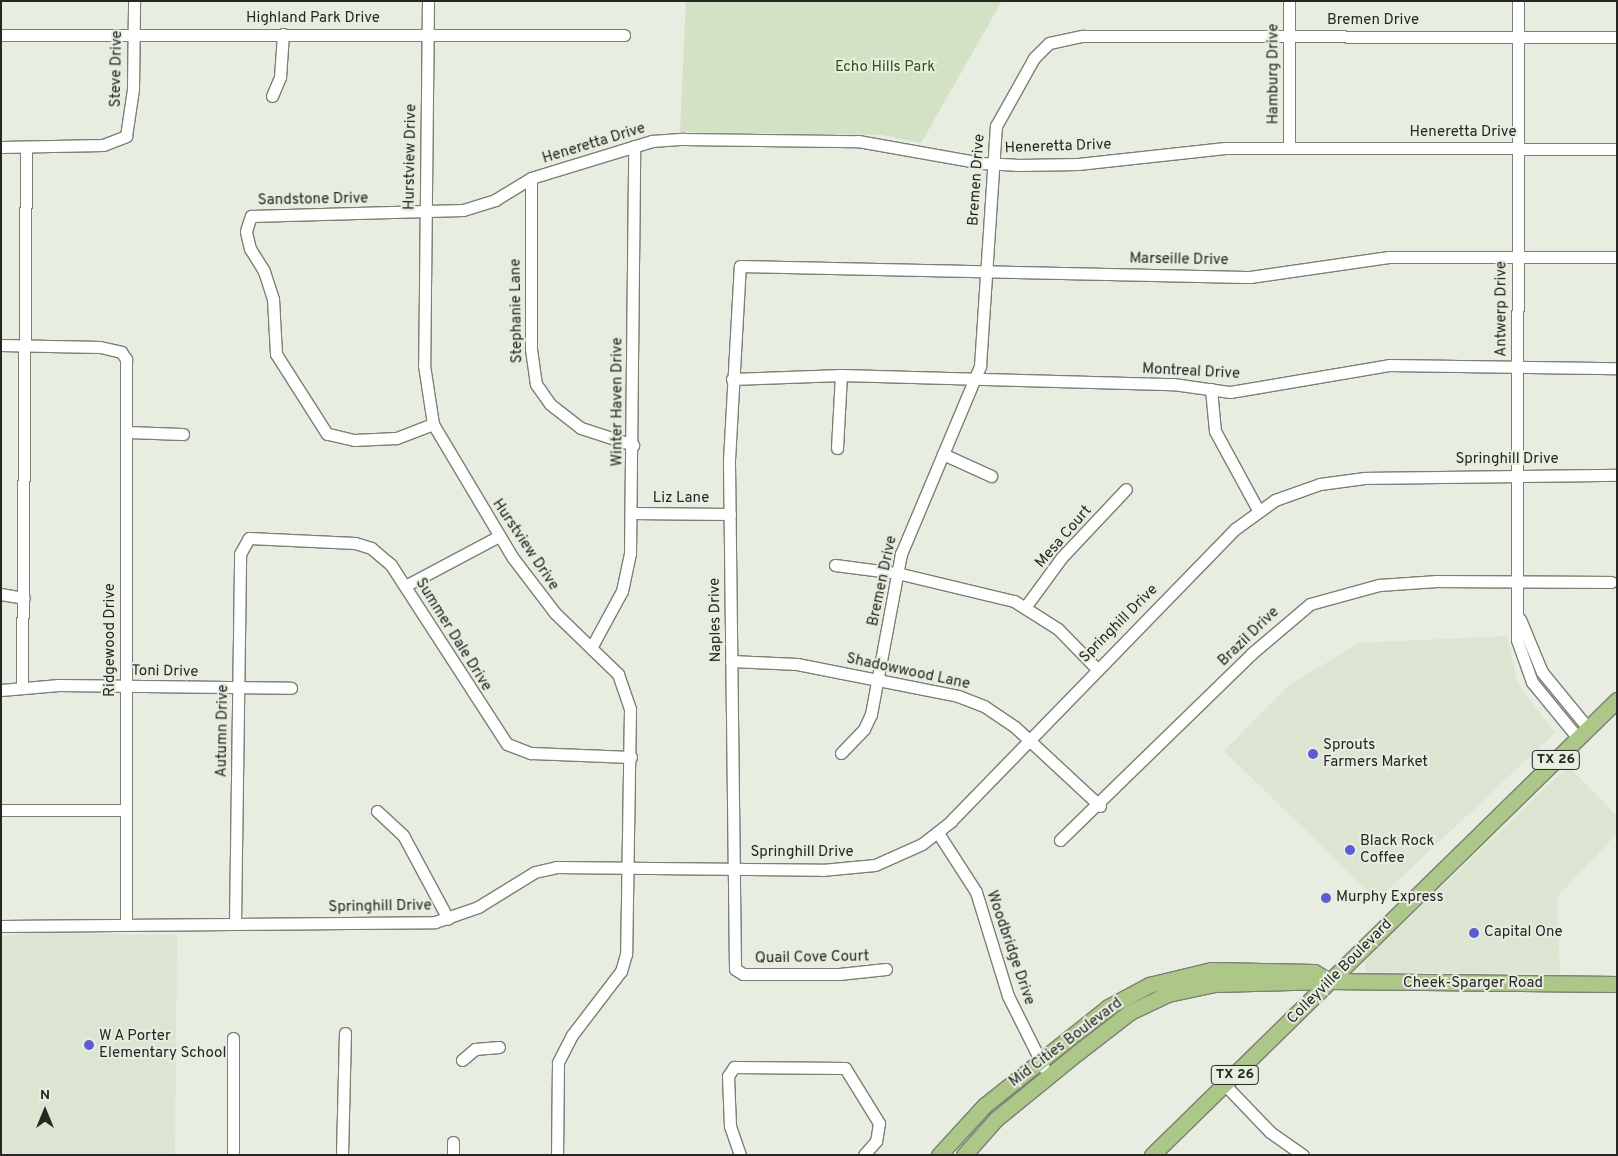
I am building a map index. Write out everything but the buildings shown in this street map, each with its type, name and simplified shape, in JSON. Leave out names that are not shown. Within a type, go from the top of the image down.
[{"type":"main road","name":"Colleyville Boulevard","points":[[1152,1155],[1617,700]]},
{"type":"main road","name":"Mid Cities Boulevard","points":[[939,1155],[985,1105],[1108,1007],[1149,985],[1186,973],[1232,969],[1314,972],[1329,982]]},
{"type":"main road","name":"Cheek-Sparger Road","points":[[1329,982],[1617,984]]},
{"type":"main road","name":"Mid Cities Boulevard","points":[[964,1155],[996,1119],[1130,1012],[1166,995],[1215,984],[1329,982]]},
{"type":"street","name":"Steve Drive","points":[[26,147],[103,145],[126,136],[131,126],[134,1]]},
{"type":"street","name":"Hurstview Drive","points":[[428,1],[424,365],[433,424],[499,536],[536,592],[624,685],[630,709],[631,757],[626,954],[621,971],[572,1034],[558,1063],[557,1155]]},
{"type":"street","name":"Hamburg Drive","points":[[1289,1],[1287,36],[1289,147]]},
{"type":"street","name":"Antwerp Drive","points":[[1518,1],[1517,582],[1519,617],[1542,672],[1583,733]]},
{"type":"street","name":"Highland Park Drive","points":[[1,35],[428,33],[624,35]]},
{"type":"street","points":[[272,96],[280,77],[283,34]]},
{"type":"street","name":"Bremen Drive","points":[[840,753],[864,729],[878,679],[897,573],[909,532],[976,379],[984,349],[992,163],[996,126],[1011,96],[1034,58],[1062,37],[1617,37]]},
{"type":"street","name":"Heneretta Drive","points":[[426,214],[495,200],[531,178],[634,146],[683,139],[858,141],[992,163],[1078,164],[1199,150],[1289,147],[1617,148]]},
{"type":"street","name":"Winter Haven Drive","points":[[591,648],[627,573],[632,513],[634,146]]},
{"type":"street","points":[[1,147],[26,147],[22,687]]},
{"type":"street","name":"Stephanie Lane","points":[[531,178],[531,349],[536,384],[550,404],[582,428],[633,445]]},
{"type":"street","name":"Sandstone Drive","points":[[426,214],[274,213],[251,216],[246,231],[273,299],[276,354],[327,434],[354,440],[396,438],[433,424]]},
{"type":"street","name":"Marseille Drive","points":[[740,266],[1250,277],[1389,257],[1617,256]]},
{"type":"street","name":"Naples Drive","points":[[738,973],[734,966],[730,514],[732,379],[740,266]]},
{"type":"street","points":[[1,345],[26,344]]},
{"type":"street","name":"Ridgewood Drive","points":[[26,344],[100,347],[125,356],[127,432],[126,924]]},
{"type":"street","name":"Montreal Drive","points":[[732,379],[842,375],[1173,384],[1247,391],[1389,365],[1517,365],[1617,368]]},
{"type":"street","points":[[837,448],[842,375]]},
{"type":"street","points":[[1211,389],[1215,431],[1258,510]]},
{"type":"street","points":[[127,432],[183,434]]},
{"type":"street","points":[[944,454],[991,476]]},
{"type":"street","name":"Springhill Drive","points":[[1,926],[448,919],[478,907],[535,872],[628,866],[859,868],[902,855],[938,833],[1096,668],[1258,510],[1320,484],[1365,478],[1617,475]]},
{"type":"street","name":"Mesa Court","points":[[1026,606],[1062,557],[1126,490]]},
{"type":"street","name":"Liz Lane","points":[[632,513],[730,514]]},
{"type":"street","points":[[405,586],[499,536]]},
{"type":"street","name":"Summer Dale Drive","points":[[244,540],[363,544],[391,565],[508,744],[531,753],[631,757]]},
{"type":"street","name":"Autumn Drive","points":[[235,923],[240,554],[244,540]]},
{"type":"street","points":[[835,566],[897,573],[974,588],[1026,606],[1058,629],[1096,668]]},
{"type":"street","name":"Brazil Drive","points":[[1060,840],[1100,806],[1251,654],[1310,604],[1379,585],[1611,582]]},
{"type":"street","points":[[1,594],[24,598]]},
{"type":"street","name":"Shadowwood Lane","points":[[731,661],[797,664],[878,679],[984,706],[1028,740],[1100,806]]},
{"type":"street","name":"Toni Drive","points":[[1,690],[22,687],[126,686],[291,688]]},
{"type":"street","points":[[1,810],[126,810]]},
{"type":"street","points":[[377,811],[403,835],[448,919]]},
{"type":"street","name":"Woodbridge Drive","points":[[938,833],[976,892],[1008,996],[1048,1076]]},
{"type":"street","name":"Quail Cove Court","points":[[738,973],[856,974],[886,969]]},
{"type":"street","points":[[342,1155],[345,1033]]},
{"type":"street","points":[[233,1038],[233,1155]]},
{"type":"street","points":[[462,1060],[475,1049],[498,1047]]},
{"type":"street","points":[[740,1155],[730,1126],[728,1076],[734,1066],[845,1068],[880,1122],[876,1141],[864,1155]]},
{"type":"street","points":[[1225,1085],[1270,1132],[1303,1155]]},
{"type":"street","points":[[453,1142],[453,1155]]},
{"type":"shaded area","points":[[1507,636],[1518,684],[1555,733],[1377,900],[1224,751],[1288,686],[1359,643]]},
{"type":"shaded area","points":[[1568,766],[1617,816],[1617,833],[1557,897],[1560,974],[1366,972],[1365,960]]},
{"type":"shaded area","name":"W A Porter Elementary School","points":[[32,933],[177,935],[175,1155],[1,1155],[1,936]]},
{"type":"green space","name":"Echo Hills Park","points":[[686,1],[1002,1],[921,143],[882,135],[680,132]]},
{"type":"place","name":"Sprouts Farmers Market","points":[[1313,754]]},
{"type":"place","name":"Black Rock Coffee","points":[[1350,850]]},
{"type":"place","name":"Murphy Express","points":[[1326,898]]},
{"type":"place","name":"Capital One","points":[[1474,933]]},
{"type":"place","name":"W A Porter Elementary School","points":[[89,1045]]}]
